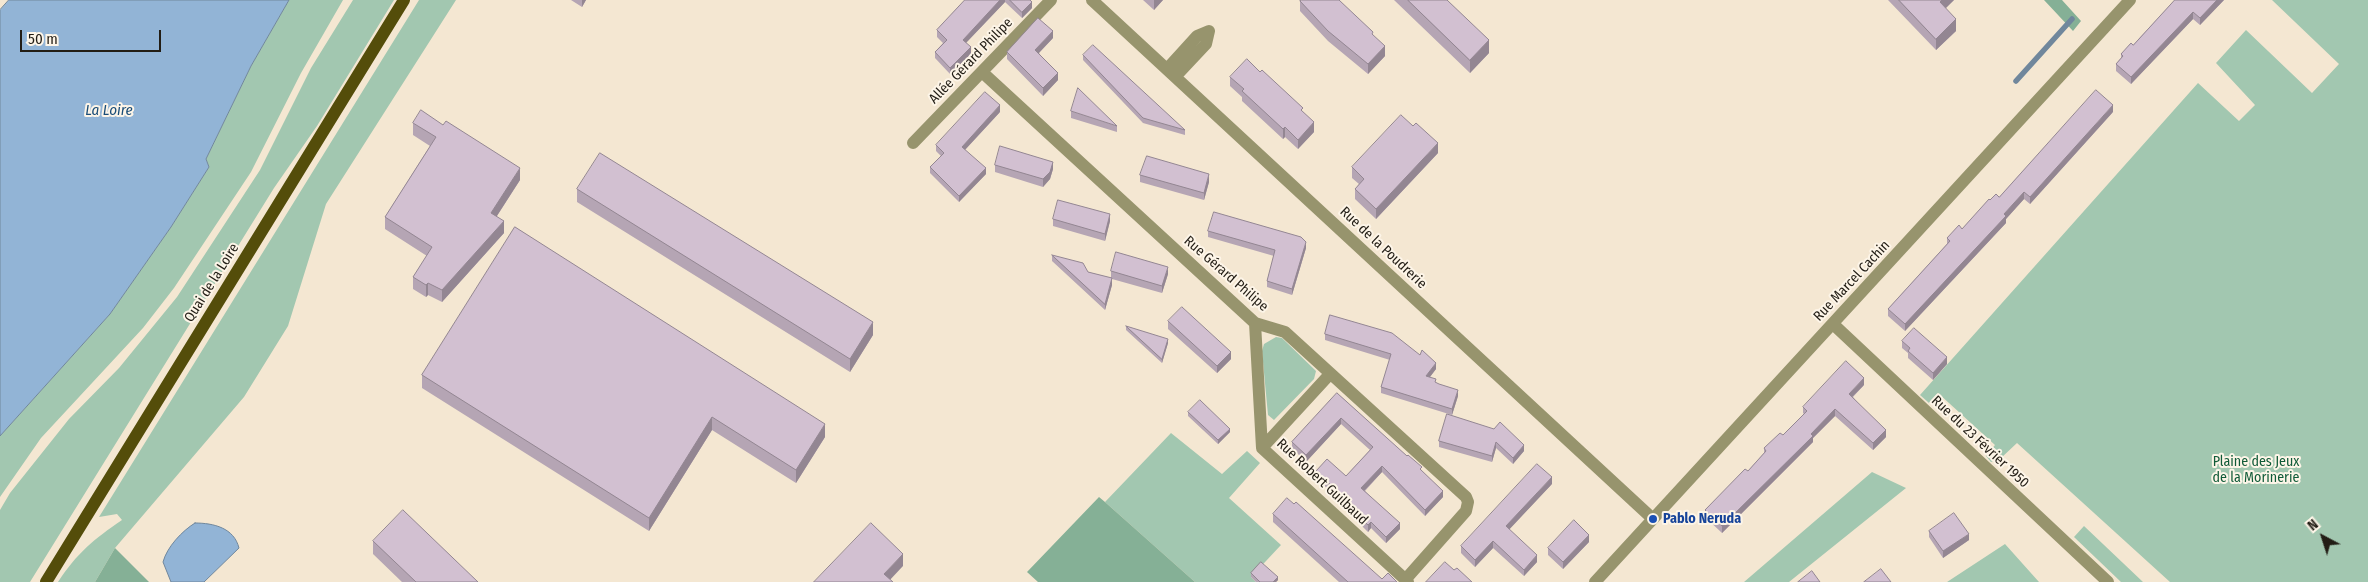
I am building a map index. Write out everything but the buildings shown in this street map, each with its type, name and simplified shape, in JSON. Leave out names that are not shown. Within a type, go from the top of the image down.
[{"type":"main road","name":"Quai de la Loire","points":[[46,582],[404,0]]},
{"type":"street","name":"Allée Gérard Philipe","points":[[913,143],[1051,0]]},
{"type":"street","name":"Rue de la Poudrerie","points":[[1092,0],[1652,519]]},
{"type":"street","name":"Rue Marcel Cachin","points":[[1595,582],[2130,0]]},
{"type":"street","name":"Rue Gérard Philipe","points":[[982,72],[1255,323],[1285,332],[1467,500],[1466,511],[1406,581]]},
{"type":"street","name":"Rue Robert Guilbaud","points":[[1255,323],[1262,448],[1406,581]]},
{"type":"street","name":"Rue du 23 Février 1950","points":[[1833,324],[2108,582]]},
{"type":"street","points":[[1262,448],[1330,374]]},
{"type":"green space","points":[[289,0],[343,0],[301,73],[251,172],[174,288],[143,328],[41,438],[0,497],[0,436],[110,314],[171,227],[209,167],[206,159],[251,66]]},
{"type":"green space","points":[[353,0],[394,0],[317,126],[274,188],[30,582],[0,582],[0,510],[10,493],[69,419],[119,368],[177,297],[260,170],[311,68]]},
{"type":"green space","points":[[419,0],[456,0],[326,204],[288,326],[244,397],[115,548],[95,582],[58,582],[87,547],[122,520],[117,514],[99,517]]},
{"type":"green space","points":[[2044,0],[2062,0],[2081,21],[2073,31]]},
{"type":"green space","name":"Plaine des Jeux de la Morinerie","points":[[2272,0],[2368,0],[2368,582],[2170,582],[2017,443],[2001,458],[1991,462],[1986,456],[1995,445],[1938,393],[1929,403],[1920,395],[2198,83],[2239,121],[2255,105],[2216,63],[2246,30],[2312,93],[2339,64]]},
{"type":"green space","points":[[1276,337],[1282,338],[1316,371],[1314,379],[1274,420],[1268,415],[1262,351],[1264,344]]},
{"type":"green space","points":[[1171,433],[1222,474],[1247,451],[1260,463],[1229,498],[1281,545],[1251,577],[1256,582],[1195,582],[1105,502]]},
{"type":"green space","points":[[1872,472],[1906,488],[1789,582],[1744,582]]},
{"type":"green space","points":[[1099,497],[1195,582],[1038,582],[1027,572]]},
{"type":"green space","points":[[2084,526],[2143,582],[2121,582],[2074,537]]},
{"type":"green space","points":[[2005,544],[2039,582],[1947,582]]},
{"type":"green space","points":[[115,548],[149,582],[95,582]]},
{"type":"water","name":"La Loire","points":[[9,0],[289,0],[251,66],[206,159],[209,167],[171,227],[110,314],[0,436],[0,10]]},
{"type":"water","points":[[195,523],[209,524],[228,531],[239,548],[204,582],[171,582],[163,562],[165,556],[185,530]]},
{"type":"waterway","points":[[2016,81],[2072,19]]},
{"type":"place","name":"Pablo Neruda","points":[[1653,519]]}]
